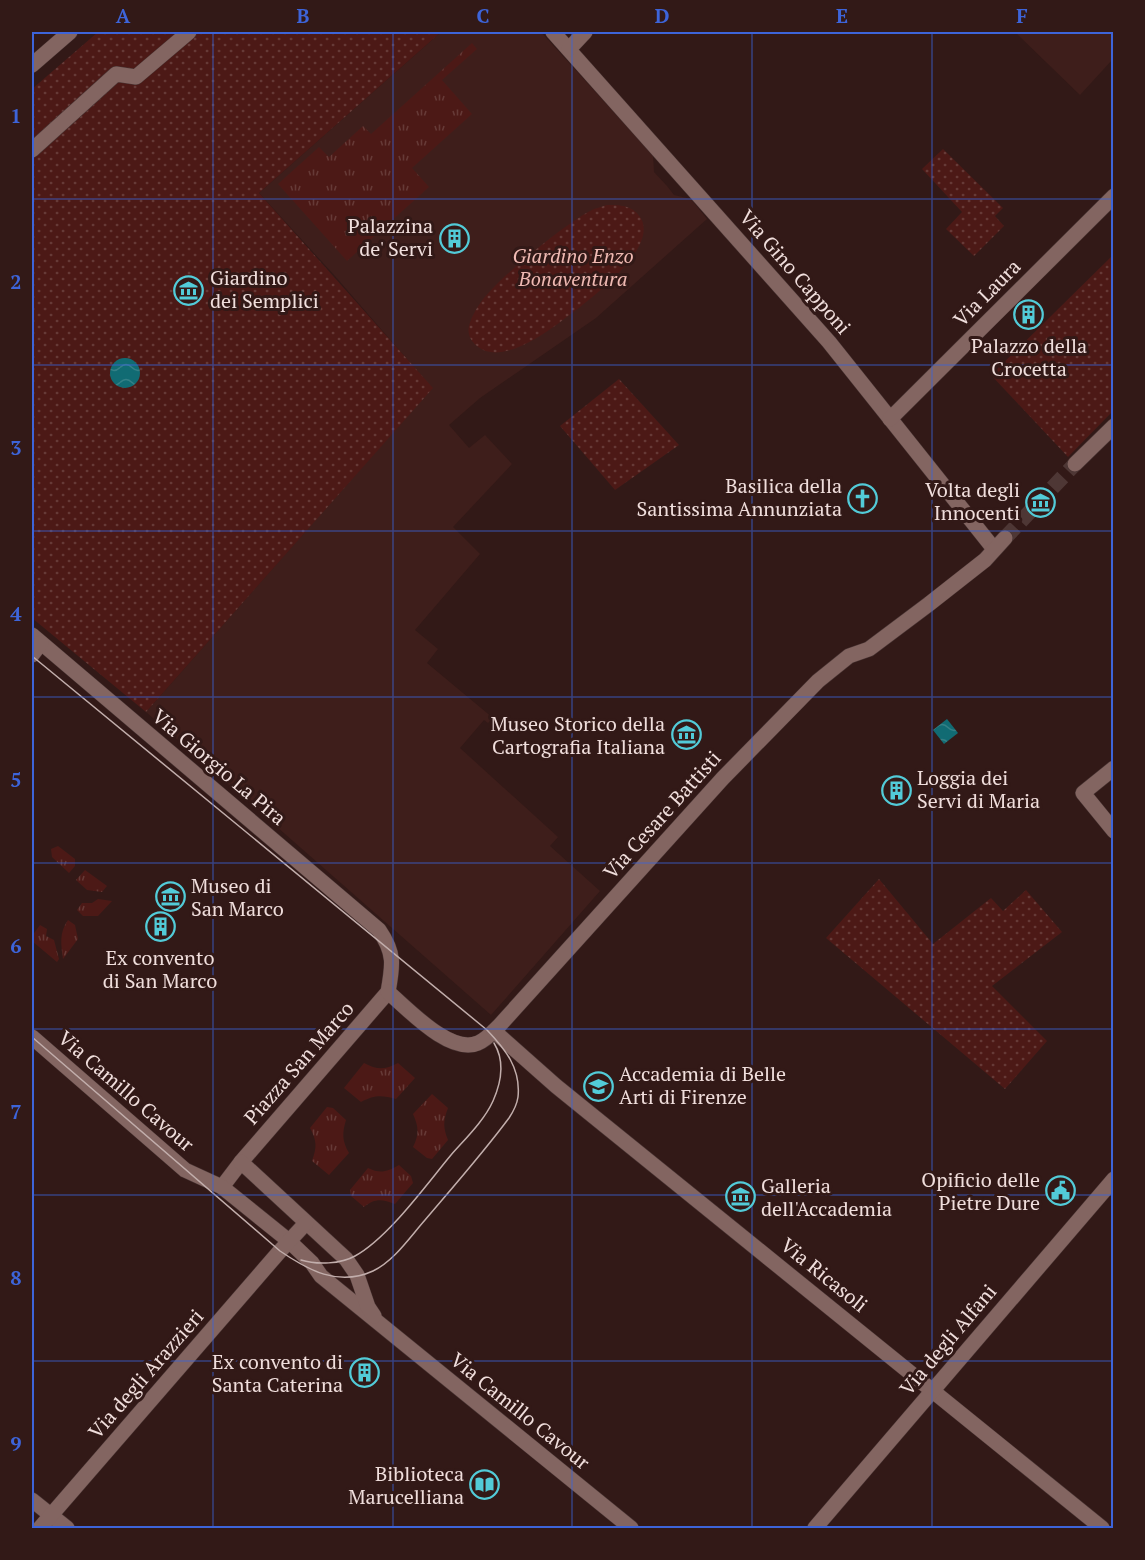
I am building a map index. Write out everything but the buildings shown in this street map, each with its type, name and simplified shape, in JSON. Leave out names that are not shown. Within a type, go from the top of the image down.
[{"type":"street","points":[[32,65],[70,32]]},
{"type":"street","points":[[32,150],[116,74],[136,77],[189,32]]},
{"type":"street","name":"Via Gino Capponi","points":[[553,32],[829,342],[994,549]]},
{"type":"street","points":[[569,49],[585,32]]},
{"type":"street","name":"Via Laura","points":[[890,419],[1113,196]]},
{"type":"street","points":[[1075,464],[1113,426]]},
{"type":"street","name":"Via Cesare Battisti","points":[[496,1028],[723,778],[818,681],[849,656],[869,648],[985,560],[1005,538]]},
{"type":"street","name":"Via Giorgio La Pira","points":[[35,645],[379,930],[387,942],[392,957],[388,992]]},
{"type":"street","points":[[1113,768],[1083,793],[1113,831]]},
{"type":"street","points":[[388,992],[441,1036],[454,1043],[466,1046],[477,1044],[496,1028]]},
{"type":"street","name":"Piazza San Marco","points":[[222,1186],[241,1161],[388,992]]},
{"type":"street","name":"Via Ricasoli","points":[[496,1028],[556,1086],[1102,1528]]},
{"type":"street","name":"Via Camillo Cavour","points":[[32,1037],[193,1175],[222,1186]]},
{"type":"street","points":[[241,1161],[346,1259],[357,1275],[368,1307],[381,1325]]},
{"type":"street","name":"Via degli Alfani","points":[[815,1528],[1113,1179]]},
{"type":"street","points":[[222,1186],[289,1241],[312,1263],[321,1276],[381,1325]]},
{"type":"street","points":[[289,1241],[306,1223]]},
{"type":"street","name":"Via degli Arazzieri","points":[[40,1528],[289,1241]]},
{"type":"street","name":"Via Camillo Cavour","points":[[381,1325],[631,1528]]},
{"type":"street","points":[[32,1500],[67,1528]]},
{"type":"shaded area","points":[[441,32],[541,32],[653,155],[654,172],[674,195],[691,199],[707,219],[596,318],[480,398],[449,425],[469,448],[485,435],[512,464],[453,527],[480,554],[415,630],[438,649],[427,663],[493,718],[488,723],[484,720],[460,748],[558,837],[550,846],[600,891],[491,1015],[146,712],[432,388],[259,193]]},
{"type":"shaded area","points":[[1015,32],[1113,32],[1113,59],[1080,95]]},
{"type":"green space","name":"Giardino dei Semplici","points":[[98,32],[441,32],[259,193],[433,388],[146,712],[32,618],[32,89]]},
{"type":"green space","points":[[472,43],[477,49],[442,80],[472,114],[412,168],[429,187],[347,261],[278,184],[319,147],[329,157],[363,126],[371,134]]},
{"type":"green space","points":[[943,149],[1003,208],[995,216],[1004,226],[974,256],[946,229],[962,212],[922,169]]},
{"type":"green space","name":"Giardino Enzo Bonaventura","points":[[607,205],[633,210],[640,217],[644,230],[640,245],[616,276],[551,329],[531,341],[508,351],[486,351],[477,346],[469,335],[469,326],[477,308],[489,292],[565,227],[590,211]]},
{"type":"green space","points":[[1113,255],[1113,411],[1068,457],[991,375]]},
{"type":"green space","points":[[619,379],[679,445],[615,490],[560,426]]},
{"type":"green space","points":[[58,846],[75,859],[75,866],[69,873],[52,857],[51,849]]},
{"type":"green space","points":[[85,870],[107,886],[102,892],[87,890],[76,880]]},
{"type":"green space","points":[[879,879],[933,944],[991,898],[1003,911],[1026,890],[1062,932],[992,986],[1047,1041],[1005,1089],[826,938]]},
{"type":"green space","points":[[98,899],[112,901],[98,916],[83,916],[77,910],[82,903],[92,903]]},
{"type":"green space","points":[[68,920],[75,925],[78,939],[63,959],[62,934]]},
{"type":"green space","points":[[40,925],[47,929],[46,936],[54,940],[59,959],[57,962],[32,941],[32,936]]},
{"type":"green space","points":[[364,1063],[381,1068],[398,1063],[415,1078],[396,1099],[378,1096],[361,1102],[344,1088]]},
{"type":"green space","points":[[432,1094],[448,1108],[444,1124],[448,1140],[432,1159],[427,1158],[413,1147],[418,1131],[413,1114]]},
{"type":"green space","points":[[327,1107],[333,1108],[346,1120],[343,1137],[349,1153],[329,1175],[312,1161],[316,1144],[310,1128]]},
{"type":"green space","points":[[399,1165],[411,1176],[413,1183],[395,1204],[379,1200],[364,1207],[351,1196],[350,1190],[368,1168],[384,1171]]},
{"type":"water","points":[[125,358],[131,359],[139,367],[139,379],[131,387],[125,388],[119,387],[111,379],[110,373],[111,367],[119,359]]},
{"type":"water","points":[[947,719],[958,733],[944,744],[933,730]]},
{"type":"tunnel","points":[[1005,538],[1075,464]]},
{"type":"tram line","points":[[32,656],[487,1030],[506,1052],[514,1068],[518,1097],[512,1113],[499,1131],[395,1255],[381,1267],[360,1276],[336,1277],[313,1270],[280,1251],[32,1037]]},
{"type":"tram line","points":[[301,1260],[329,1263],[355,1256],[368,1248],[406,1210],[474,1130],[493,1101],[501,1072],[500,1057],[494,1043]]},
{"type":"place","name":"Palazzina de' Servi","points":[[454,238]]},
{"type":"place","name":"Giardino dei Semplici","points":[[189,290]]},
{"type":"place","name":"Palazzo della Crocetta","points":[[1029,315]]},
{"type":"place","name":"Basilica della Santissima Annunziata","points":[[863,498]]},
{"type":"place","name":"Volta degli Innocenti","points":[[1041,502]]},
{"type":"place","name":"Museo Storico della Cartografia Italiana","points":[[686,735]]},
{"type":"place","name":"Loggia dei Servi di Maria","points":[[896,790]]},
{"type":"place","name":"Museo di San Marco","points":[[170,897]]},
{"type":"place","name":"Ex convento di San Marco","points":[[160,927]]},
{"type":"place","name":"Accademia di Belle Arti di Firenze","points":[[598,1086]]},
{"type":"place","name":"Opificio delle Pietre Dure","points":[[1061,1191]]},
{"type":"place","name":"Galleria dell'Accademia","points":[[740,1197]]},
{"type":"place","name":"Ex convento di Santa Caterina","points":[[364,1373]]},
{"type":"place","name":"Biblioteca Marucelliana","points":[[485,1485]]}]
